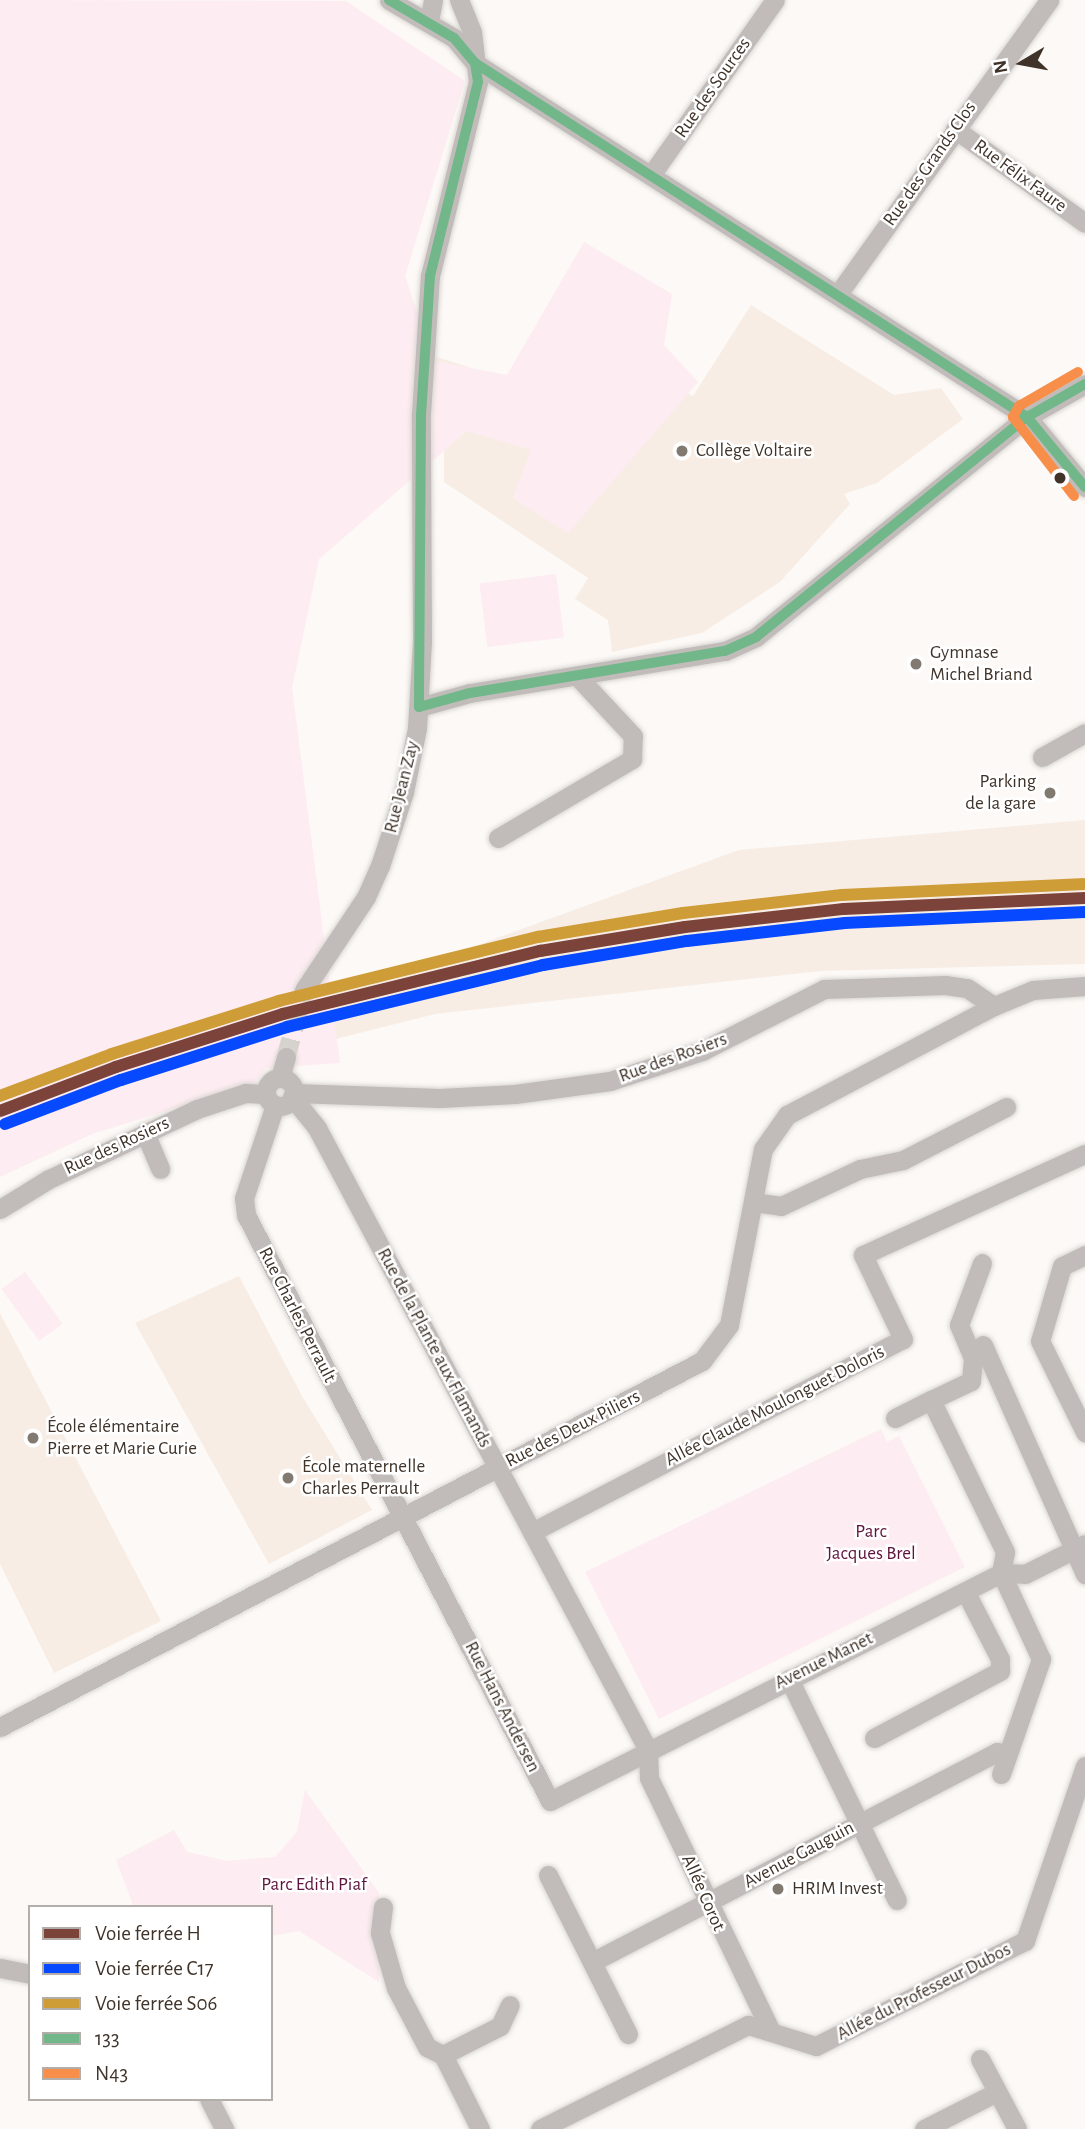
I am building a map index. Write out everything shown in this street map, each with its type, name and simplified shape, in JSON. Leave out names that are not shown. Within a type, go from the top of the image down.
[{"type":"street","points":[[389,0],[454,38],[475,63],[1027,417],[1085,487]]},
{"type":"street","points":[[429,21],[433,0]]},
{"type":"street","name":"Rue Jean Zay","points":[[304,990],[366,897],[380,866],[404,792],[419,707],[421,414],[430,276],[478,82],[467,19],[459,0]]},
{"type":"street","name":"Rue des Sources","points":[[651,175],[775,0]]},
{"type":"street","name":"Rue des Grands Clos","points":[[838,294],[1049,0]]},
{"type":"street","points":[[454,38],[467,19]]},
{"type":"street","name":"Rue Félix Faure","points":[[955,129],[1085,223]]},
{"type":"street","points":[[419,707],[470,693],[578,677],[725,650],[756,636],[1027,417],[1085,384]]},
{"type":"street","points":[[498,838],[632,759],[633,736],[578,677]]},
{"type":"street","points":[[1042,757],[1085,733]]},
{"type":"street","name":"Rue des Rosiers","points":[[0,1209],[49,1179],[145,1133],[246,1093],[440,1098],[515,1094],[610,1082],[662,1066],[758,1025],[807,997],[843,988],[945,985],[967,988],[994,1006]]},
{"type":"street","name":"Rue des Deux Piliers","points":[[0,1727],[685,1372],[716,1347],[729,1325],[762,1149],[787,1115],[994,1006],[1033,990],[1085,986]]},
{"type":"street","points":[[281,1093],[286,1057]]},
{"type":"street","name":"Rue de la Plante aux Flamands","points":[[281,1093],[317,1128],[648,1751]]},
{"type":"street","name":"Rue Charles Perrault","points":[[281,1093],[244,1198],[246,1215],[405,1515]]},
{"type":"street","points":[[753,1202],[781,1206],[860,1169],[903,1160],[1006,1107]]},
{"type":"street","points":[[145,1133],[160,1168]]},
{"type":"street","name":"Allée Claude Moulonguet Doloris","points":[[532,1532],[903,1339],[863,1255],[1085,1154]]},
{"type":"street","points":[[1085,1255],[1062,1266],[1040,1341],[1085,1432]]},
{"type":"street","points":[[895,1418],[971,1381],[973,1358],[959,1325],[982,1263]]},
{"type":"street","points":[[983,1345],[1078,1547],[1085,1574]]},
{"type":"street","points":[[932,1400],[1005,1552],[1001,1573],[1041,1659],[1001,1774]]},
{"type":"street","name":"Rue Hans Andersen","points":[[405,1515],[550,1801],[648,1751]]},
{"type":"street","name":"Avenue Manet","points":[[648,1751],[1001,1573],[1025,1574],[1078,1547]]},
{"type":"street","points":[[874,1738],[1000,1671],[1000,1659],[965,1591]]},
{"type":"street","points":[[789,1679],[897,1900]]},
{"type":"street","name":"Allée Corot","points":[[648,1751],[649,1779],[702,1887],[706,1904],[771,2031]]},
{"type":"street","name":"Avenue Gauguin","points":[[592,1962],[998,1752],[1008,1754]]},
{"type":"street","name":"Allée du Professeur Dubos","points":[[540,2129],[748,2025],[816,2046],[1025,1941],[1085,1766]]},
{"type":"street","points":[[548,1875],[628,2034]]},
{"type":"street","points":[[383,1908],[380,1933],[396,1987],[427,2047],[443,2055],[480,2129]]},
{"type":"street","points":[[0,1968],[28,1974]]},
{"type":"street","points":[[443,2055],[500,2026],[510,2005]]},
{"type":"street","points":[[980,2059],[1017,2129]]},
{"type":"street","points":[[924,2129],[997,2092]]},
{"type":"street","points":[[210,2101],[224,2129]]},
{"type":"shaded area","name":"Collège Voltaire","points":[[751,305],[894,395],[941,388],[963,419],[877,483],[844,494],[850,504],[780,582],[702,633],[612,652],[608,620],[575,599],[588,578],[444,482],[444,390],[434,356],[620,416],[635,363],[693,396]]},
{"type":"shaded area","points":[[1085,820],[1085,964],[821,971],[435,1014],[176,1079],[181,1023],[434,961],[739,850]]},
{"type":"shaded area","points":[[239,1276],[302,1396],[372,1510],[269,1564],[135,1323]]},
{"type":"shaded area","name":"École élémentaire Pierre et Marie Curie","points":[[0,1313],[161,1621],[54,1673],[0,1564]]},
{"type":"green space","points":[[0,0],[346,1],[465,81],[405,276],[434,361],[507,375],[584,242],[672,294],[664,345],[698,382],[568,533],[513,498],[531,450],[467,431],[319,559],[292,688],[340,1063],[266,1068],[253,1084],[92,1134],[0,1177]]},
{"type":"green space","points":[[556,574],[564,638],[487,647],[480,583]]},
{"type":"green space","points":[[25,1272],[63,1324],[39,1341],[2,1289]]},
{"type":"green space","name":"Parc Jacques Brel","points":[[881,1429],[887,1442],[899,1436],[965,1567],[659,1719],[585,1572]]},
{"type":"green space","name":"Parc Edith Piaf","points":[[305,1790],[379,1893],[379,1982],[299,1931],[273,1936],[273,1905],[133,1905],[116,1860],[174,1830],[187,1852],[227,1861],[275,1857],[297,1832]]},
{"type":"tunnel","points":[[286,1057],[304,990]]},
{"type":"railway","points":[[336,1016],[601,953]]},
{"type":"rail line","name":"S06","points":[[0,1096],[112,1054],[279,1001],[538,937],[683,913],[842,895],[1084,884]]},
{"type":"rail line","name":"H","points":[[0,1111],[116,1067],[283,1014],[540,951],[685,927],[844,909],[1085,898]]},
{"type":"rail line","name":"C17","points":[[5,1124],[121,1080],[287,1027],[543,965],[687,941],[845,923],[1085,912]]},
{"type":"transit line","name":"133","points":[[389,0],[454,38],[475,63],[1027,417],[1085,487]]},
{"type":"transit line","name":"133","points":[[475,63],[478,82],[430,276],[421,414],[419,707],[470,693],[725,651],[756,637],[1027,417],[1085,384]]},
{"type":"transit line","name":"N43","points":[[1074,496],[1013,417],[1019,406],[1078,372]]},
{"type":"place","name":"Collège Voltaire","points":[[682,451]]},
{"type":"place","name":"Gymnase Michel Briand","points":[[916,664]]},
{"type":"place","name":"Parking de la gare","points":[[1050,793]]},
{"type":"place","name":"École élémentaire Pierre et Marie Curie","points":[[33,1438]]},
{"type":"place","name":"École maternelle Charles Perrault","points":[[288,1478]]},
{"type":"place","name":"HRIM Invest","points":[[778,1889]]}]
